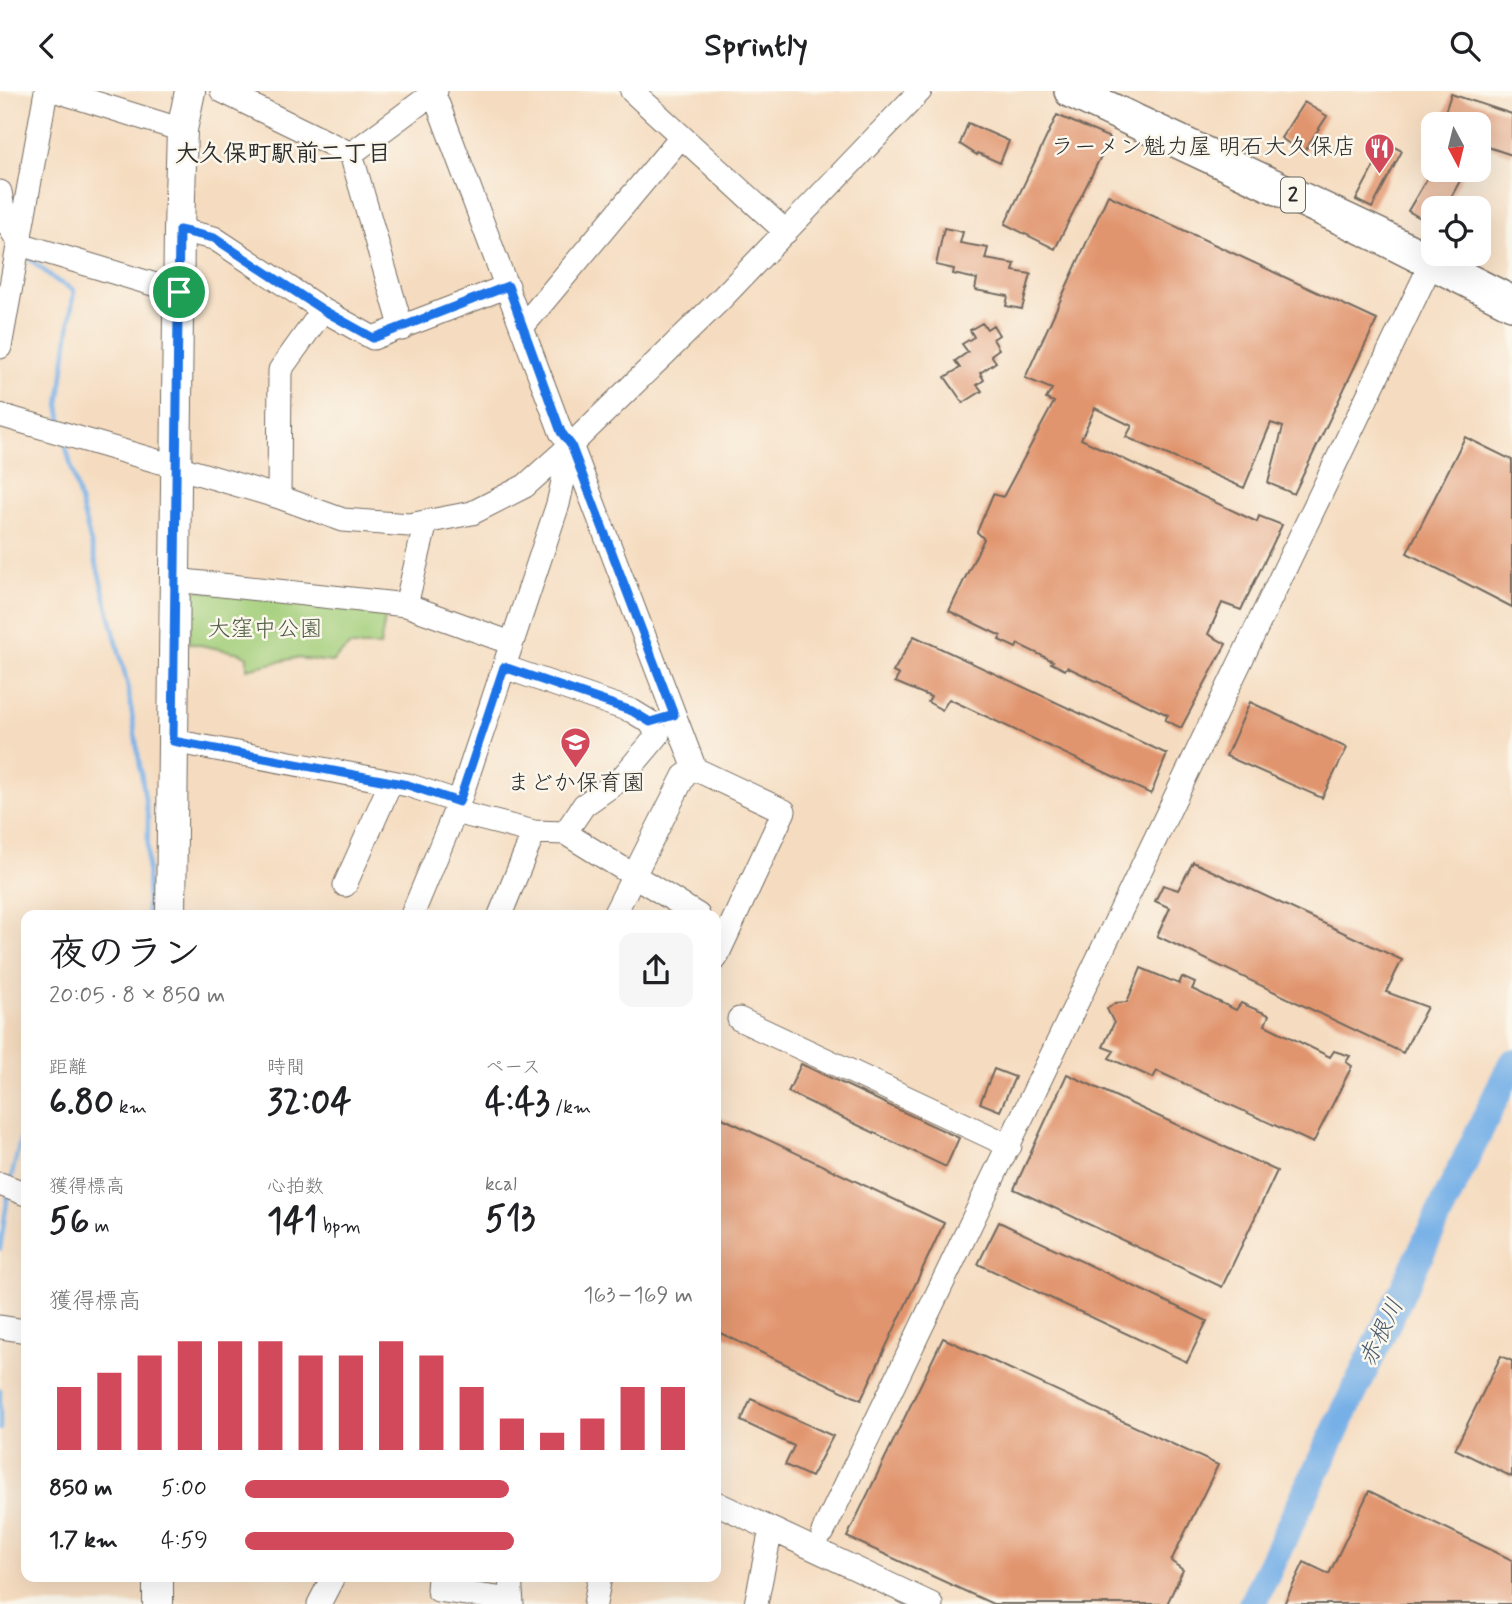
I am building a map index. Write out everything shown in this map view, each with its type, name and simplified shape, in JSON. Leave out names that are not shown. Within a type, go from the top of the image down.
[{"type":"highway","name":"2","points":[[1071,91],[1378,235],[1421,259]]},
{"type":"highway","name":"2","points":[[1435,266],[1512,303]]},
{"type":"main road","points":[[171,910],[179,230],[182,130],[190,91]]},
{"type":"main road","points":[[158,1582],[158,1604]]},
{"type":"street","points":[[0,347],[4,306],[20,244],[46,91]]},
{"type":"street","points":[[57,91],[182,130]]},
{"type":"street","points":[[222,91],[351,154],[402,329]]},
{"type":"street","points":[[351,154],[435,91],[561,432],[571,445],[695,769],[784,811],[722,930]]},
{"type":"street","points":[[632,91],[680,138],[786,232]]},
{"type":"street","points":[[0,415],[279,497],[343,520],[409,525],[472,513],[525,486],[571,445],[786,232],[920,91]]},
{"type":"street","points":[[523,325],[680,138]]},
{"type":"street","points":[[0,192],[5,220],[20,244],[179,292]]},
{"type":"street","points":[[179,230],[214,238],[323,310],[373,338],[508,286]]},
{"type":"street","points":[[823,1532],[1430,266]]},
{"type":"street","points":[[279,497],[280,370],[323,310]]},
{"type":"street","points":[[414,910],[457,807],[558,504],[571,445]]},
{"type":"street","points":[[406,605],[426,522]]},
{"type":"street","points":[[175,580],[406,605],[511,643]]},
{"type":"street","points":[[504,667],[632,711],[650,722],[659,735],[621,779],[584,805],[565,833]]},
{"type":"street","points":[[650,722],[674,715]]},
{"type":"street","points":[[173,741],[391,782],[534,832],[565,833],[690,910]]},
{"type":"street","points":[[616,910],[684,776],[695,769]]},
{"type":"street","points":[[345,885],[391,782]]},
{"type":"street","points":[[502,910],[534,832]]},
{"type":"street","points":[[739,1019],[1010,1146]]},
{"type":"street","points":[[0,1184],[21,1192]]},
{"type":"street","points":[[0,1327],[21,1330]]},
{"type":"street","points":[[721,1505],[931,1604]]},
{"type":"street","points":[[757,1604],[771,1529]]},
{"type":"street","points":[[319,1604],[330,1582]]},
{"type":"street","points":[[439,1582],[438,1590],[512,1602],[510,1582]]},
{"type":"street","points":[[595,1604],[599,1582]]},
{"type":"green space","name":"大窪中公園","points":[[199,590],[386,613],[380,646],[349,646],[332,662],[295,658],[247,669],[247,657],[240,653],[189,643],[192,594]]},
{"type":"building","points":[[1451,94],[1512,114],[1512,155],[1491,148],[1491,112],[1445,112]]},
{"type":"building","points":[[1304,102],[1327,116],[1303,153],[1281,138]]},
{"type":"building","points":[[1057,115],[1110,138],[1055,249],[1005,224]]},
{"type":"building","points":[[968,123],[1009,141],[1000,163],[978,153],[977,155],[960,144]]},
{"type":"building","name":"ラーメン魁力屋 明石大久保店","points":[[1386,143],[1402,151],[1372,208],[1356,200]]},
{"type":"building","points":[[1425,182],[1459,182],[1452,196],[1421,196],[1421,218],[1408,211]]},
{"type":"building","points":[[1108,195],[1377,320],[1294,494],[1268,483],[1283,427],[1271,423],[1244,488],[1126,437],[1132,426],[1095,408],[1081,439],[1257,522],[1259,516],[1282,525],[1241,610],[1222,603],[1208,634],[1226,644],[1181,728],[1165,720],[1168,715],[1067,667],[1065,670],[1018,644],[1016,648],[999,640],[1001,636],[949,611],[984,539],[977,532],[993,494],[1003,497],[1054,402],[1046,399],[1052,389],[1025,378]]},
{"type":"building","points":[[944,228],[963,232],[960,243],[988,248],[985,259],[1015,264],[1013,271],[1031,274],[1022,309],[1006,306],[1008,296],[975,290],[977,279],[953,274],[954,269],[936,265]]},
{"type":"building","points":[[982,323],[987,329],[993,325],[999,335],[993,339],[999,349],[991,355],[996,362],[980,373],[984,380],[977,385],[982,391],[963,403],[945,377],[960,368],[955,361],[968,352],[962,344],[974,337],[970,330]]},
{"type":"building","points":[[1465,437],[1512,460],[1512,607],[1407,553]]},
{"type":"building","points":[[914,636],[1167,754],[1151,794],[949,699],[942,710],[928,702],[931,697],[895,682],[899,675],[893,672]]},
{"type":"building","points":[[1250,702],[1347,748],[1322,798],[1226,756]]},
{"type":"building","points":[[1193,862],[1402,960],[1386,992],[1427,1007],[1403,1053],[1157,936],[1170,908],[1155,901],[1163,885],[1178,890]]},
{"type":"building","points":[[1141,968],[1179,984],[1182,977],[1195,983],[1192,989],[1236,1010],[1241,1003],[1269,1015],[1265,1025],[1330,1057],[1334,1051],[1350,1056],[1346,1062],[1352,1066],[1313,1143],[1157,1071],[1153,1078],[1109,1058],[1114,1051],[1103,1047],[1114,1023],[1107,1009],[1115,1003],[1127,1002]]},
{"type":"building","points":[[801,1064],[959,1138],[946,1167],[788,1092]]},
{"type":"building","points":[[994,1069],[1015,1077],[1000,1111],[980,1103]]},
{"type":"building","points":[[1067,1074],[1277,1171],[1222,1287],[1014,1189]]},
{"type":"building","points":[[721,1117],[944,1223],[861,1400],[721,1333]]},
{"type":"building","points":[[999,1222],[1207,1321],[1187,1362],[978,1264]]},
{"type":"building","points":[[943,1338],[1218,1465],[1171,1561],[1183,1570],[1167,1604],[993,1604],[847,1537]]},
{"type":"building","points":[[1501,1356],[1512,1361],[1512,1477],[1455,1449]]},
{"type":"building","points":[[751,1399],[833,1436],[811,1477],[785,1465],[794,1446],[741,1421]]},
{"type":"building","points":[[1369,1491],[1512,1560],[1512,1604],[1284,1604],[1304,1562],[1329,1574]]},
{"type":"waterway","points":[[26,256],[57,281],[74,290],[59,405],[62,424]]},
{"type":"waterway","points":[[65,443],[127,682],[148,818],[147,910]]},
{"type":"waterway","name":"赤根川","points":[[1252,1604],[1512,1063]]},
{"type":"waterway","points":[[11,1179],[21,1137]]},
{"type":"waterway","points":[[0,1249],[8,1195]]},
{"type":"waterway","points":[[0,1390],[0,1429]]},
{"type":"place","name":"ラーメン魁力屋 明石大久保店","points":[[1379,175]]},
{"type":"place","name":"まどか保育園","points":[[576,770]]},
{"type":"district","name":"大久保町駅前二丁目","points":[[283,154]]},
{"type":"route","points":[[179,230],[214,238],[323,310],[373,338],[508,286],[561,432],[571,445],[674,715],[650,722],[632,711],[504,667],[459,802],[408,785],[173,741],[179,292],[179,230]]}]
